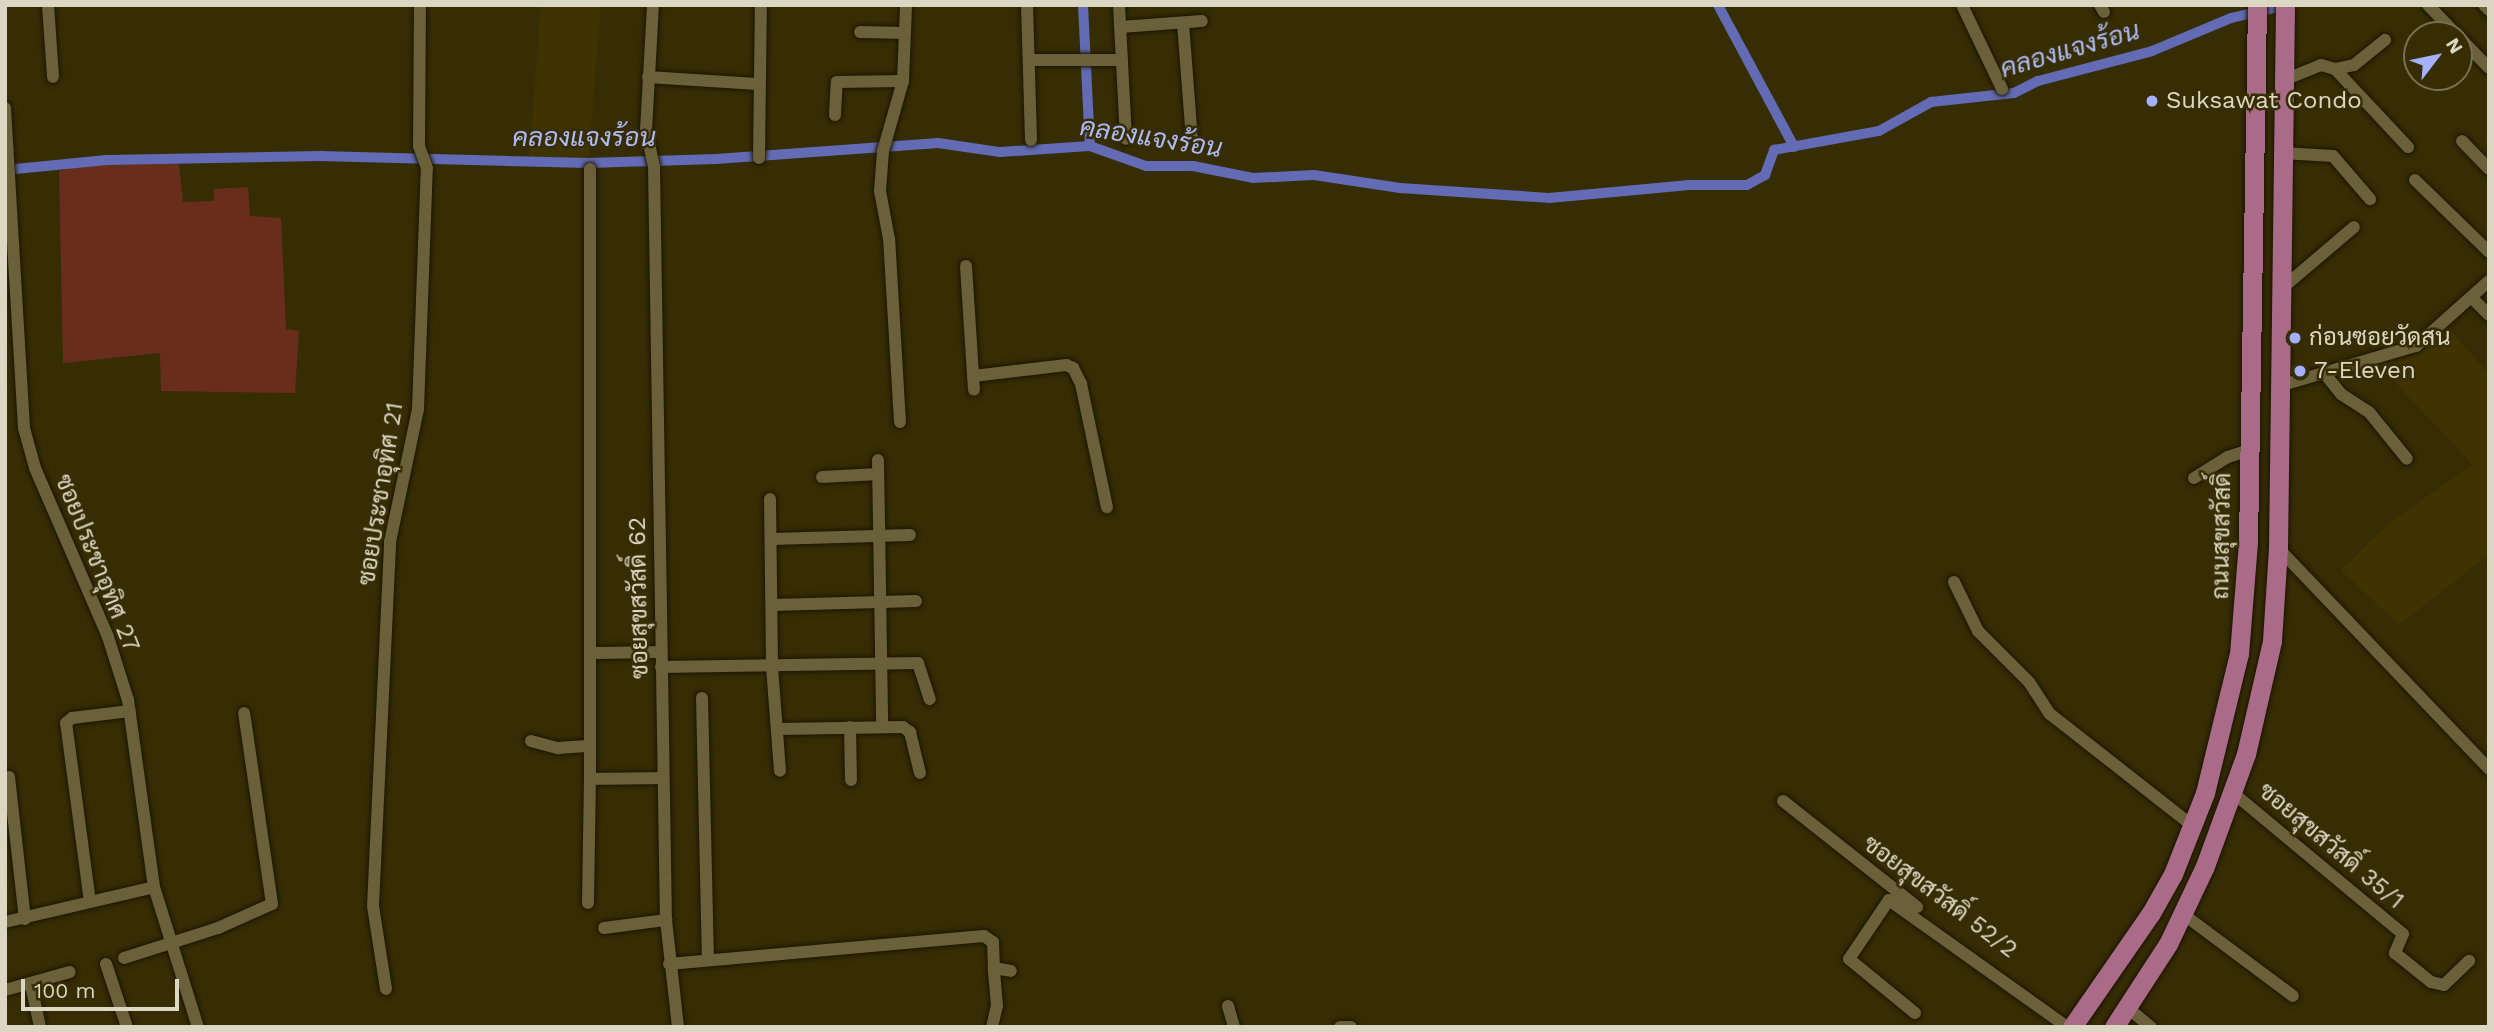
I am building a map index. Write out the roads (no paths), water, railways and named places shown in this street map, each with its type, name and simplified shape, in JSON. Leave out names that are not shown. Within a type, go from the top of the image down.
[{"type":"main road","name":"ถนนสุขสวัสดิ์","points":[[2071,1026],[2151,913],[2193,826],[2239,654],[2245,608],[2257,5]]},
{"type":"main road","points":[[2115,1027],[2183,914],[2232,792],[2265,677],[2278,548],[2279,290],[2285,5]]},
{"type":"main road","points":[[2248,388],[2279,386]]},
{"type":"street","points":[[48,5],[53,77]]},
{"type":"street","name":"ซอยประชาอุทิศ 21","points":[[386,989],[373,906],[385,599],[390,542],[418,410],[427,168],[419,146],[420,5]]},
{"type":"street","name":"ซอยสุขสวัสดิ์ 62","points":[[653,5],[646,129],[654,167],[666,920],[674,1026]]},
{"type":"street","points":[[759,158],[757,84],[761,5]]},
{"type":"street","points":[[900,422],[889,239],[880,191],[883,151],[891,134],[903,81],[906,5]]},
{"type":"street","points":[[1027,5],[1031,140]]},
{"type":"street","points":[[1119,5],[1126,139]]},
{"type":"street","points":[[1962,5],[2002,89]]},
{"type":"street","points":[[2428,5],[2443,21]]},
{"type":"street","points":[[2484,5],[2489,10]]},
{"type":"street","points":[[1120,27],[1202,21]]},
{"type":"street","points":[[1183,23],[1192,139]]},
{"type":"street","points":[[860,32],[905,33]]},
{"type":"street","points":[[2284,80],[2321,65],[2334,69],[2354,65],[2385,40]]},
{"type":"street","points":[[2473,51],[2489,68]]},
{"type":"street","points":[[1029,60],[1122,60]]},
{"type":"street","points":[[2334,69],[2408,147]]},
{"type":"street","points":[[648,77],[757,84]]},
{"type":"street","points":[[835,114],[837,82],[903,81]]},
{"type":"street","name":"ซอยประชาอุทิศ 27","points":[[5,108],[30,452],[108,637],[130,711],[154,887],[198,1027]]},
{"type":"street","points":[[2462,141],[2489,170]]},
{"type":"street","points":[[2282,153],[2333,156],[2370,199]]},
{"type":"street","points":[[588,903],[590,169]]},
{"type":"street","points":[[2416,180],[2489,253]]},
{"type":"street","points":[[2279,290],[2354,227]]},
{"type":"street","points":[[966,266],[974,390]]},
{"type":"street","points":[[2279,386],[2416,346],[2489,281]]},
{"type":"street","points":[[2472,298],[2489,315]]},
{"type":"street","points":[[973,376],[1066,365],[1073,369],[1081,384],[1107,507]]},
{"type":"street","points":[[2325,374],[2341,394],[2369,412],[2407,459]]},
{"type":"street","points":[[2194,478],[2228,457],[2247,451]]},
{"type":"street","points":[[878,460],[882,726]]},
{"type":"street","points":[[822,477],[878,474]]},
{"type":"street","points":[[770,499],[772,667],[779,729],[780,771]]},
{"type":"street","points":[[772,539],[910,535]]},
{"type":"street","points":[[2278,548],[2489,769]]},
{"type":"street","points":[[1954,582],[1978,631],[2029,682],[2050,714],[2193,826]]},
{"type":"street","points":[[773,605],[916,601]]},
{"type":"street","points":[[597,653],[661,652]]},
{"type":"street","points":[[661,667],[922,666],[930,699]]},
{"type":"street","points":[[702,698],[708,960]]},
{"type":"street","points":[[90,902],[66,723],[72,718],[130,711]]},
{"type":"street","points":[[124,958],[272,904],[244,713]]},
{"type":"street","points":[[779,729],[882,726],[907,728],[920,773]]},
{"type":"street","points":[[850,727],[851,780]]},
{"type":"street","points":[[531,741],[558,748],[590,746]]},
{"type":"street","points":[[9,778],[25,919]]},
{"type":"street","points":[[590,779],[663,778]]},
{"type":"street","name":"ซอยสุขสวัสดิ์ 35/1","points":[[2232,792],[2403,934],[2395,953],[2436,985],[2444,985],[2469,961]]},
{"type":"street","name":"ซอยสุขสวัสดิ์ 52/2","points":[[1783,801],[2071,1026]]},
{"type":"street","points":[[5,922],[154,887]]},
{"type":"street","points":[[1915,1013],[1849,959],[1889,900],[2071,1026]]},
{"type":"street","points":[[2183,914],[2293,996]]},
{"type":"street","points":[[604,928],[666,920]]},
{"type":"street","points":[[669,964],[984,936],[993,942],[997,1006],[992,1027]]},
{"type":"street","points":[[106,964],[127,1027]]},
{"type":"street","points":[[994,968],[1011,971]]},
{"type":"street","points":[[5,990],[31,985],[70,972]]},
{"type":"street","points":[[31,985],[40,1027]]},
{"type":"street","points":[[1228,1006],[1234,1027]]},
{"type":"street","points":[[2128,1008],[2151,1027]]},
{"type":"street","points":[[1340,1027],[1351,1027]]},
{"type":"waterway","points":[[1083,5],[1090,146]]},
{"type":"waterway","points":[[1718,5],[1794,147]]},
{"type":"waterway","name":"คลองแจงร้อน","points":[[5,170],[107,160],[320,156],[588,163],[716,159],[938,143],[1000,152],[1090,146],[1146,166],[1193,166],[1253,178],[1314,175],[1400,188],[1549,198],[1689,185],[1747,185],[1765,175],[1774,150],[1879,131],[1931,102],[2014,93],[2038,81],[2152,51],[2231,18],[2287,5]]},
{"type":"place","name":"Suksawat Condo","points":[[2152,101]]},
{"type":"place","name":"ก่อนซอยวัดสน","points":[[2295,338]]},
{"type":"place","name":"7-Eleven","points":[[2300,371]]}]
